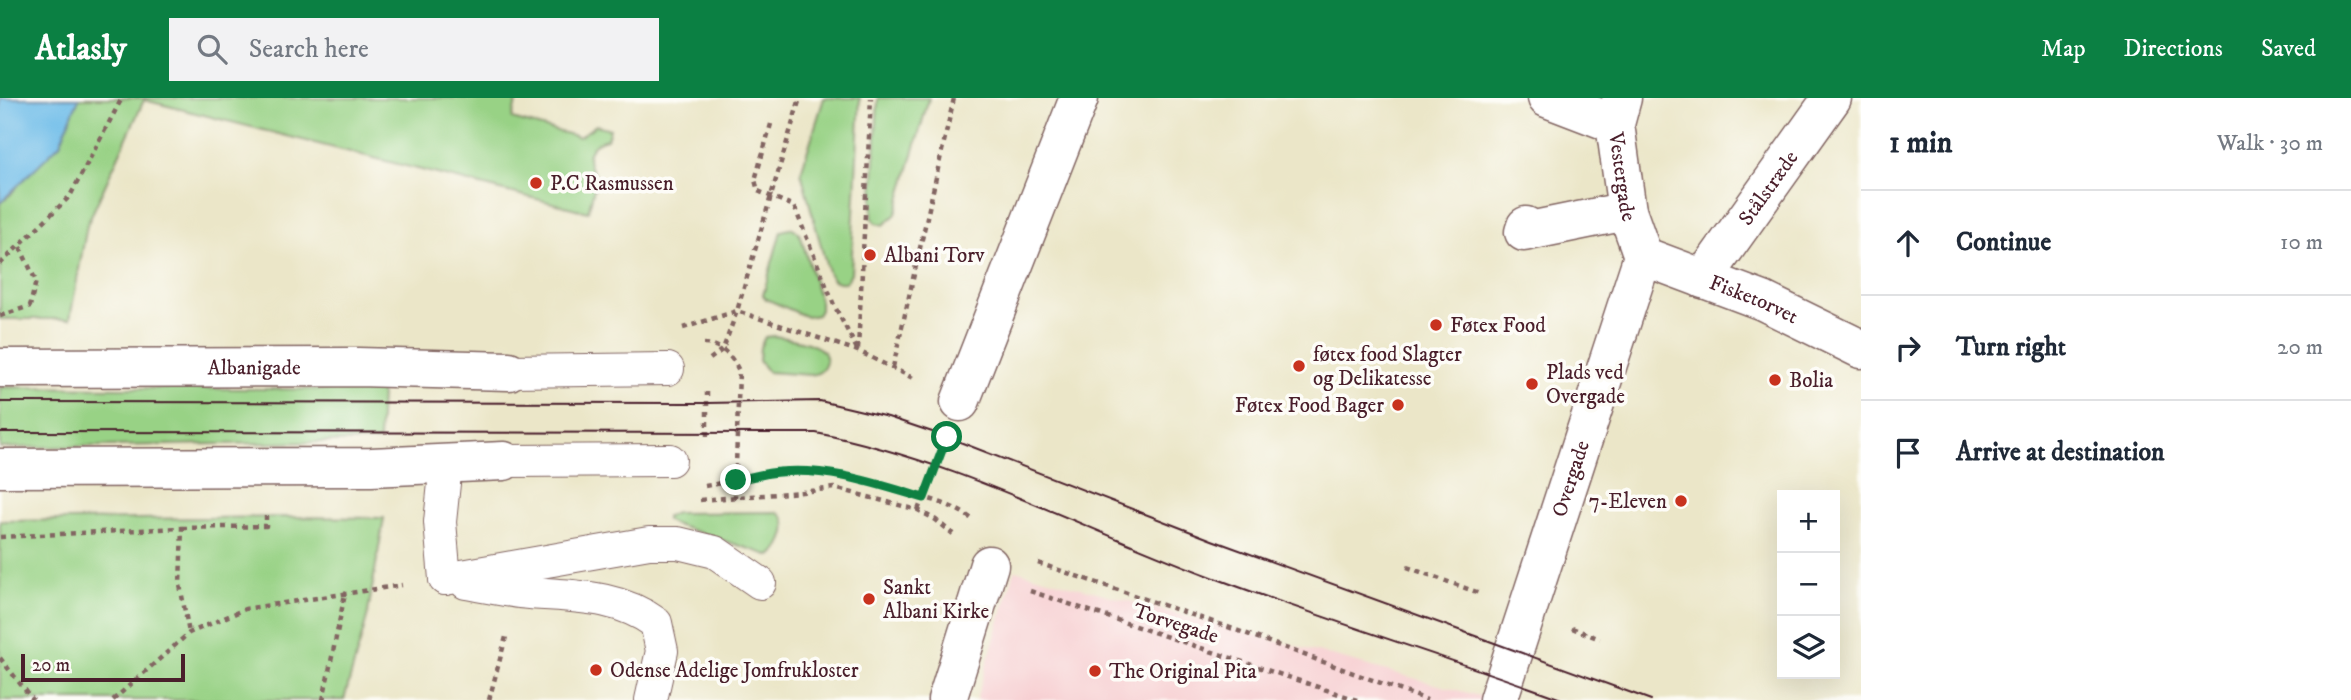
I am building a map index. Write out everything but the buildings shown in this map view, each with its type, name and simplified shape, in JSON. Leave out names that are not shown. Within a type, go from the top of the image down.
[{"type":"street","points":[[960,402],[1079,98]]},
{"type":"street","points":[[1547,98],[1619,111]]},
{"type":"street","name":"Stålstræde","points":[[1703,279],[1832,98]]},
{"type":"street","name":"Vestergade","points":[[1619,111],[1627,211],[1643,256]]},
{"type":"street","points":[[1526,226],[1524,232],[1627,211]]},
{"type":"street","name":"Fisketorvet","points":[[1643,256],[1763,302],[1861,349]]},
{"type":"street","name":"Overgade","points":[[1497,700],[1643,256]]},
{"type":"street","name":"Albanigade","points":[[0,368],[358,368],[509,371]]},
{"type":"street","points":[[0,468],[372,467],[504,461]]},
{"type":"street","points":[[947,700],[989,565]]},
{"type":"lane","points":[[509,371],[668,369]]},
{"type":"lane","points":[[504,461],[670,460]]},
{"type":"lane","points":[[445,579],[440,522],[446,464]]},
{"type":"lane","points":[[445,579],[649,542],[678,542],[715,552],[760,583]]},
{"type":"lane","points":[[445,579],[519,592],[588,596],[639,611],[656,624],[662,651],[651,700]]},
{"type":"path","points":[[0,264],[70,195],[122,98]]},
{"type":"path","points":[[706,369],[710,360],[723,349],[737,311],[800,98]]},
{"type":"path","points":[[858,351],[870,98]]},
{"type":"path","points":[[737,311],[858,351],[893,368],[954,98]]},
{"type":"path","points":[[771,124],[755,180],[758,191],[794,206],[834,304],[858,351]]},
{"type":"path","points":[[0,316],[30,306],[36,281],[19,245]]},
{"type":"path","points":[[707,380],[707,446]]},
{"type":"path","points":[[918,510],[960,402]]},
{"type":"path","points":[[707,472],[707,500]]},
{"type":"path","points":[[735,498],[736,480],[779,472],[817,472],[860,479],[924,498],[959,510],[976,522]]},
{"type":"path","points":[[0,537],[266,526]]},
{"type":"path","points":[[182,528],[180,584],[189,633]]},
{"type":"path","points":[[1030,560],[1228,627],[1427,700]]},
{"type":"path","name":"Torvegade","points":[[989,565],[1030,591],[1357,700]]},
{"type":"path","points":[[1407,567],[1527,609]]},
{"type":"path","points":[[113,700],[189,633],[245,609],[445,579]]},
{"type":"path","points":[[489,700],[519,592]]},
{"type":"path","points":[[323,700],[345,594]]},
{"type":"path","points":[[0,658],[33,700]]},
{"type":"shaded area","points":[[1015,570],[1494,700],[976,700]]},
{"type":"green space","points":[[79,98],[517,98],[512,119],[579,137],[596,125],[610,129],[607,139],[590,149],[588,160],[597,177],[588,212],[144,100],[87,225],[70,319],[0,319],[0,203],[11,194],[71,116]]},
{"type":"green space","points":[[824,98],[860,98],[851,273],[846,282],[835,280],[828,272],[801,172]]},
{"type":"green space","points":[[878,98],[929,98],[896,214],[884,225],[876,223],[872,217]]},
{"type":"green space","points":[[793,228],[801,237],[820,302],[817,315],[807,317],[766,299],[763,295],[781,231]]},
{"type":"green space","points":[[775,336],[818,347],[824,352],[826,359],[823,369],[810,375],[768,372],[759,361],[760,347],[765,337]]},
{"type":"green space","points":[[0,387],[381,390],[379,441],[0,448]]},
{"type":"green space","points":[[776,512],[785,520],[785,533],[779,547],[771,556],[666,520],[666,517],[676,513]]},
{"type":"green space","points":[[384,518],[367,618],[344,700],[0,700],[0,521]]},
{"type":"water","points":[[0,98],[79,98],[60,144],[0,203]]},
{"type":"tram line","points":[[0,402],[820,401],[888,417],[947,437],[1212,540],[1651,700]]},
{"type":"tram line","points":[[0,432],[816,433],[915,459],[964,476],[1204,574],[1564,700]]},
{"type":"place","name":"P.C Rasmussen","points":[[536,183]]},
{"type":"place","name":"Albani Torv","points":[[870,255]]},
{"type":"place","name":"Føtex Food","points":[[1436,325]]},
{"type":"place","name":"føtex food Slagter og Delikatesse","points":[[1299,366]]},
{"type":"place","name":"Bolia","points":[[1775,380]]},
{"type":"place","name":"Plads ved Overgade","points":[[1532,384]]},
{"type":"place","name":"Føtex Food Bager","points":[[1398,405]]},
{"type":"place","name":"7-Eleven","points":[[1681,501]]},
{"type":"place","name":"Sankt Albani Kirke","points":[[869,599]]},
{"type":"place","name":"Odense Adelige Jomfrukloster","points":[[596,670]]},
{"type":"place","name":"The Original Pita","points":[[1095,671]]},
{"type":"route","points":[[736,480],[779,472],[817,472],[860,479],[924,498],[947,437]]}]
